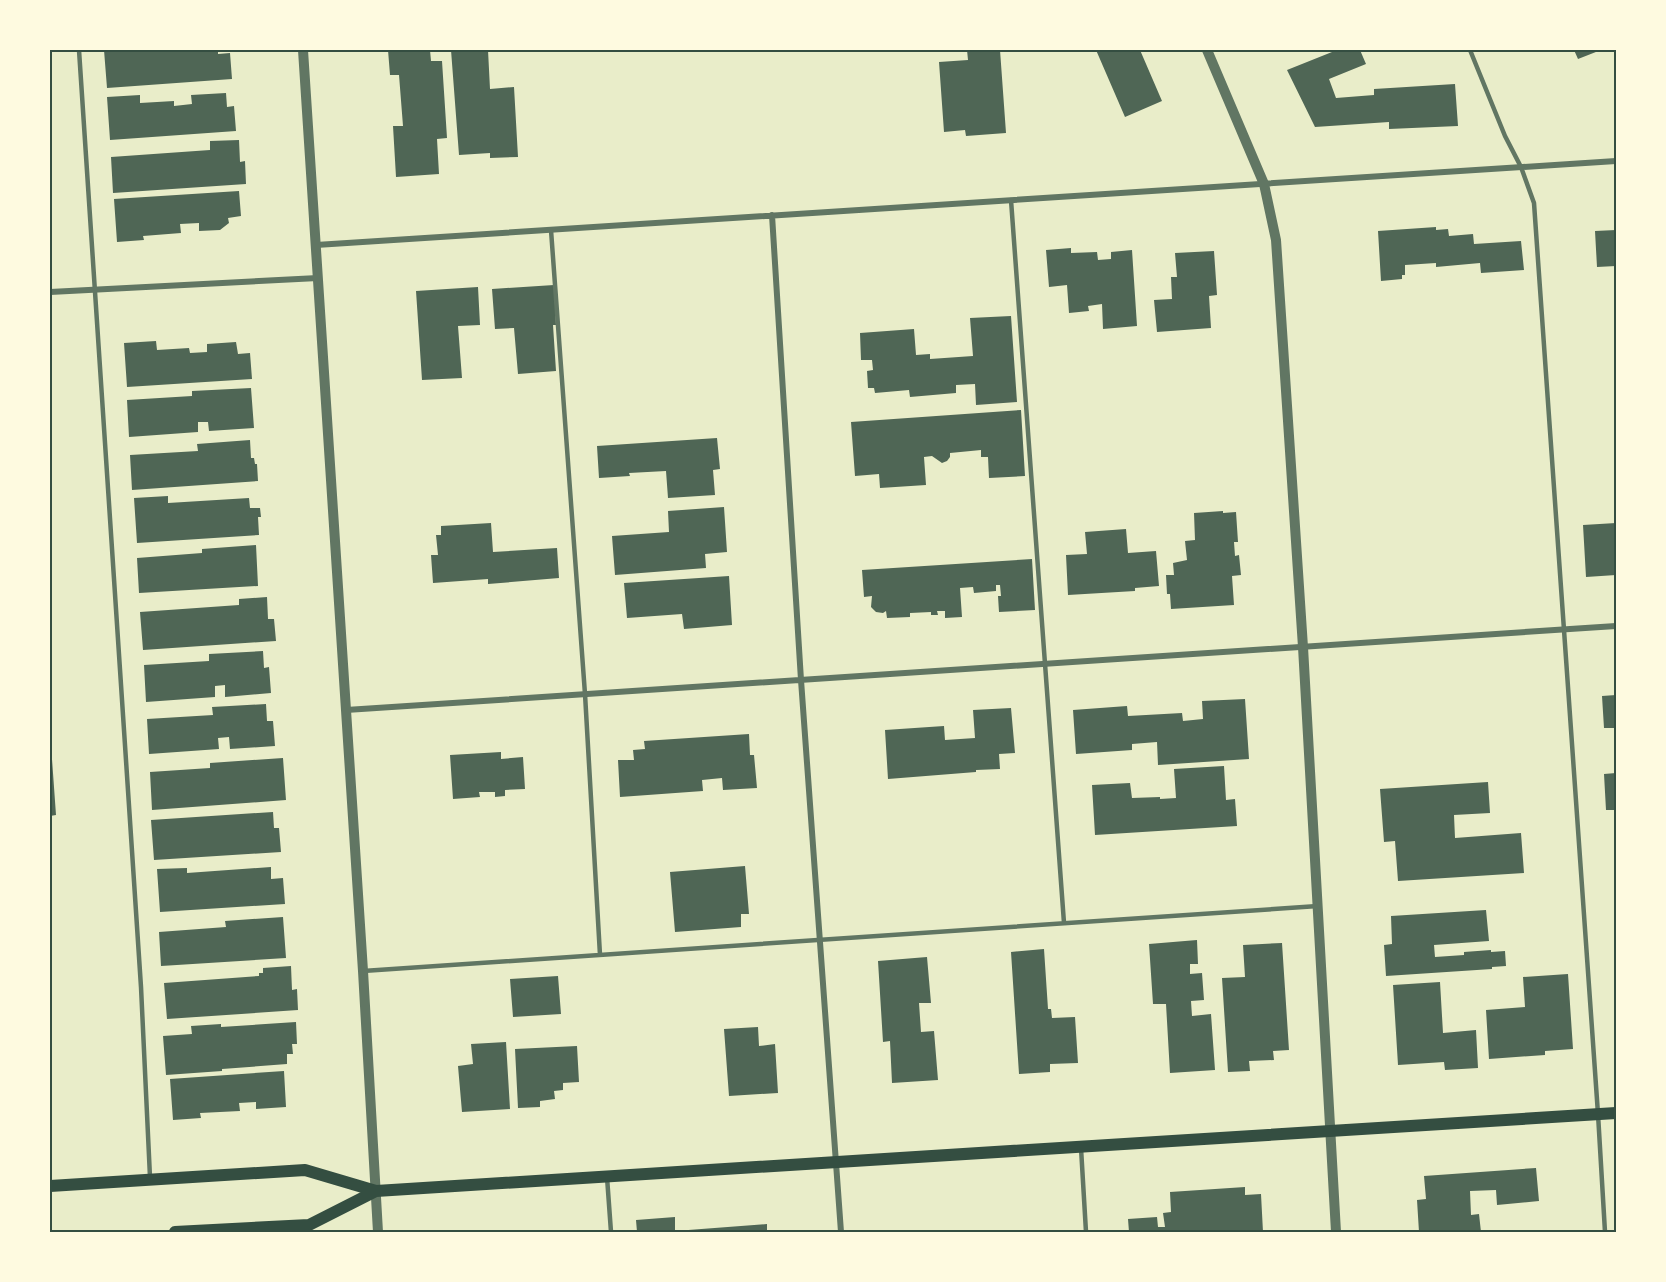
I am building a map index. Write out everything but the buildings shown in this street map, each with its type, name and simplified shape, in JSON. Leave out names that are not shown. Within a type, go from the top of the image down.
[{"type":"main road","points":[[50,1186],[305,1170],[376,1191],[1617,1113]]},
{"type":"main road","points":[[175,1233],[309,1225],[376,1191]]},
{"type":"street","points":[[303,50],[378,1233]]},
{"type":"street","points":[[1207,50],[1264,184],[1276,240],[1303,647],[1336,1233]]},
{"type":"street","points":[[316,245],[1617,160]]},
{"type":"street","points":[[772,215],[801,680],[841,1233]]},
{"type":"street","points":[[50,292],[318,278]]},
{"type":"street","points":[[346,710],[1617,626]]},
{"type":"lane","points":[[79,50],[141,987],[150,1180]]},
{"type":"lane","points":[[1470,50],[1505,136],[1521,166],[1534,203],[1605,1233]]},
{"type":"lane","points":[[1011,200],[1064,923]]},
{"type":"lane","points":[[551,230],[585,694],[600,955]]},
{"type":"lane","points":[[363,971],[1318,906]]},
{"type":"lane","points":[[1081,1147],[1086,1233]]},
{"type":"lane","points":[[607,1177],[611,1233]]}]
